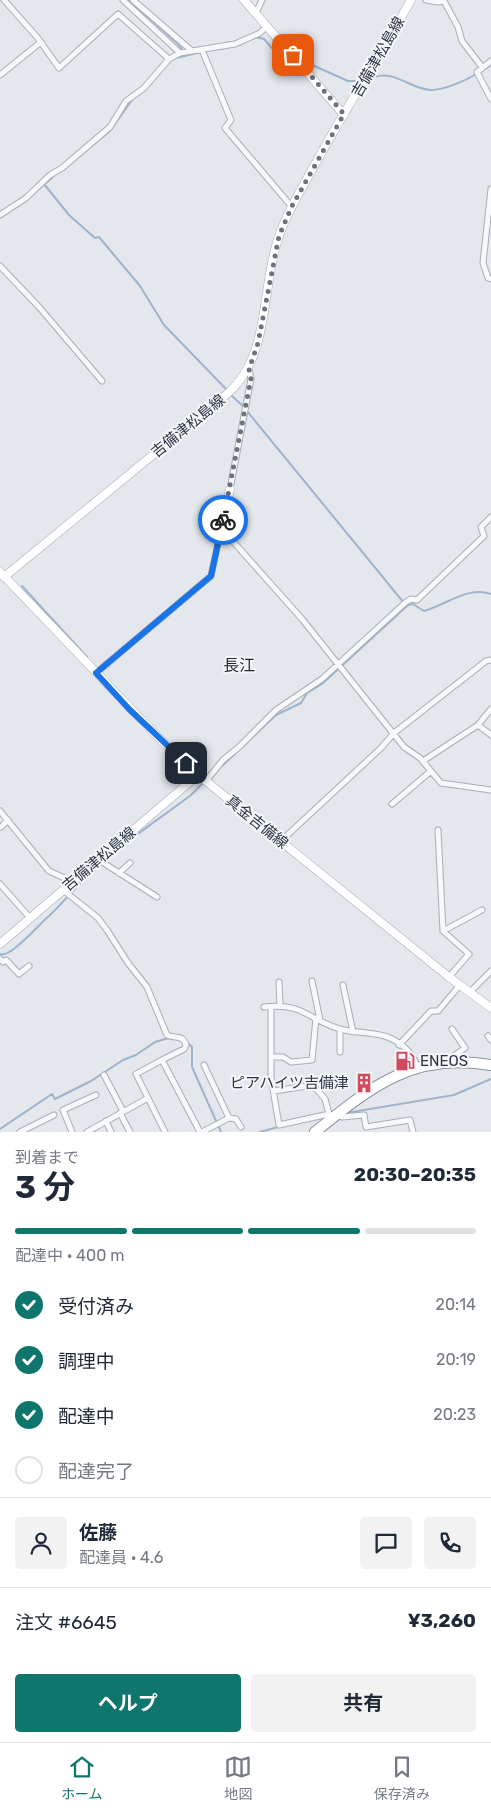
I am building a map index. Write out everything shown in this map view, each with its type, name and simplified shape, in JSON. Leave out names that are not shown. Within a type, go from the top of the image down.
[{"type":"highway","points":[[315,1132],[332,1116],[390,1077],[418,1068],[443,1064],[472,1062],[491,1066]]},
{"type":"main road","name":"吉備津松島線","points":[[244,0],[344,114]]},
{"type":"main road","name":"吉備津松島線","points":[[2,574],[238,385],[249,369],[258,343],[276,246],[292,206],[411,0]]},
{"type":"main road","points":[[223,520],[230,490]]},
{"type":"main road","name":"真金吉備線","points":[[2,574],[147,727],[198,774],[491,1008]]},
{"type":"main road","name":"吉備津松島線","points":[[0,944],[198,774]]},
{"type":"street","points":[[4,0],[41,42],[59,68],[118,14],[169,58]]},
{"type":"street","points":[[123,0],[185,52]]},
{"type":"street","points":[[133,0],[185,52]]},
{"type":"street","points":[[256,13],[262,0]]},
{"type":"street","points":[[426,0],[444,1],[458,27],[462,42],[482,67]]},
{"type":"street","points":[[0,215],[26,198],[50,175],[62,168],[110,128],[126,101],[144,88],[169,58],[185,52],[202,52],[234,44],[260,33],[267,26]]},
{"type":"street","points":[[0,74],[41,42]]},
{"type":"street","points":[[202,52],[230,120],[226,128],[292,206]]},
{"type":"street","points":[[491,61],[482,67],[477,74],[491,99]]},
{"type":"street","points":[[491,189],[483,263],[488,278],[491,279]]},
{"type":"street","points":[[0,266],[45,313],[102,381]]},
{"type":"street","points":[[230,490],[251,379],[249,369]]},
{"type":"street","points":[[206,781],[222,760],[239,747],[276,710],[294,700],[339,663],[406,602],[411,599],[417,600],[484,536],[481,527],[491,517]]},
{"type":"street","points":[[96,673],[211,576],[223,520]]},
{"type":"street","points":[[222,529],[265,575],[339,663],[404,747],[423,761],[430,771],[444,784],[490,791],[491,797]]},
{"type":"street","points":[[281,841],[381,748],[394,732],[491,659]]},
{"type":"street","points":[[423,761],[478,725],[491,709]]},
{"type":"street","points":[[478,725],[491,735]]},
{"type":"street","points":[[392,804],[430,771]]},
{"type":"street","points":[[0,811],[16,834],[49,871],[73,882]]},
{"type":"street","points":[[1,827],[8,820]]},
{"type":"street","points":[[438,830],[443,932],[469,954],[450,977]]},
{"type":"street","points":[[99,860],[158,897]]},
{"type":"street","points":[[119,873],[130,863]]},
{"type":"street","points":[[0,884],[30,918]]},
{"type":"street","points":[[63,890],[98,918],[107,930],[147,988],[167,1035],[181,1037],[185,1040],[186,1045],[184,1049],[136,1074],[165,1132]]},
{"type":"street","points":[[443,932],[482,910]]},
{"type":"street","points":[[0,959],[3,962],[6,960],[19,974],[29,966]]},
{"type":"street","points":[[470,992],[491,971]]},
{"type":"street","points":[[271,1057],[283,1057],[291,1062],[312,1060],[318,1019],[312,981]]},
{"type":"street","points":[[278,982],[280,1005]]},
{"type":"street","points":[[343,985],[354,1032]]},
{"type":"street","points":[[399,1045],[431,1011],[438,1011],[460,985]]},
{"type":"street","points":[[264,1007],[280,1005],[305,1011],[340,1029],[389,1038],[414,1054],[418,1068]]},
{"type":"street","points":[[271,1009],[271,1057],[279,1125],[332,1116],[364,1115],[366,1127],[410,1120],[413,1132]]},
{"type":"street","points":[[340,1029],[340,1052]]},
{"type":"street","points":[[443,1064],[465,1048],[452,1030]]},
{"type":"street","points":[[162,1060],[201,1132],[229,1118],[236,1119],[241,1127]]},
{"type":"street","points":[[204,1065],[229,1118]]},
{"type":"street","points":[[104,1075],[130,1132]]},
{"type":"street","points":[[274,1091],[313,1085],[325,1099],[332,1116]]},
{"type":"street","points":[[72,1132],[63,1110],[96,1095]]},
{"type":"street","points":[[87,1132],[148,1098]]},
{"type":"street","points":[[20,1132],[32,1129],[54,1115]]},
{"type":"street","points":[[106,1121],[111,1132]]},
{"type":"waterway","points":[[129,0],[178,44],[184,52]]},
{"type":"waterway","points":[[255,37],[264,39],[284,62]]},
{"type":"waterway","points":[[220,49],[242,44]]},
{"type":"waterway","points":[[176,58],[210,50]]},
{"type":"waterway","points":[[310,64],[348,81],[357,81]]},
{"type":"waterway","points":[[485,69],[491,65]]},
{"type":"waterway","points":[[374,77],[389,76],[416,87],[431,90],[454,85],[476,74]]},
{"type":"waterway","points":[[145,90],[152,82]]},
{"type":"waterway","points":[[64,169],[110,131],[132,100]]},
{"type":"waterway","points":[[20,205],[54,176]]},
{"type":"waterway","points":[[44,184],[69,215],[95,238],[99,237],[140,286],[164,325],[227,390]]},
{"type":"waterway","points":[[232,396],[244,407]]},
{"type":"waterway","points":[[247,411],[404,603]]},
{"type":"waterway","points":[[22,586],[87,657]]},
{"type":"waterway","points":[[222,766],[276,715],[301,703],[307,693],[322,684],[408,605],[413,604],[424,611],[465,594],[474,592],[491,594]]},
{"type":"waterway","points":[[0,954],[5,954],[18,946],[100,864],[133,837],[191,795],[202,784]]},
{"type":"waterway","points":[[0,1129],[52,1094],[55,1099],[91,1081],[155,1042],[169,1038]]},
{"type":"waterway","points":[[187,1042],[192,1047],[192,1067],[221,1132]]},
{"type":"waterway","points":[[346,1113],[454,1095],[491,1079]]},
{"type":"waterway","points":[[260,1132],[278,1127]]},
{"type":"way so far","points":[[223,520],[251,379],[249,369],[258,343],[276,246],[292,206],[344,114],[293,55]]},
{"type":"place","name":"ENEOS","points":[[405,1061]]},
{"type":"place","name":"ピアハイツ吉備津","points":[[364,1083]]},
{"type":"district","name":"長江","points":[[239,665]]},
{"type":"route","points":[[186,763],[129,709],[96,673],[211,576],[223,520]]}]
